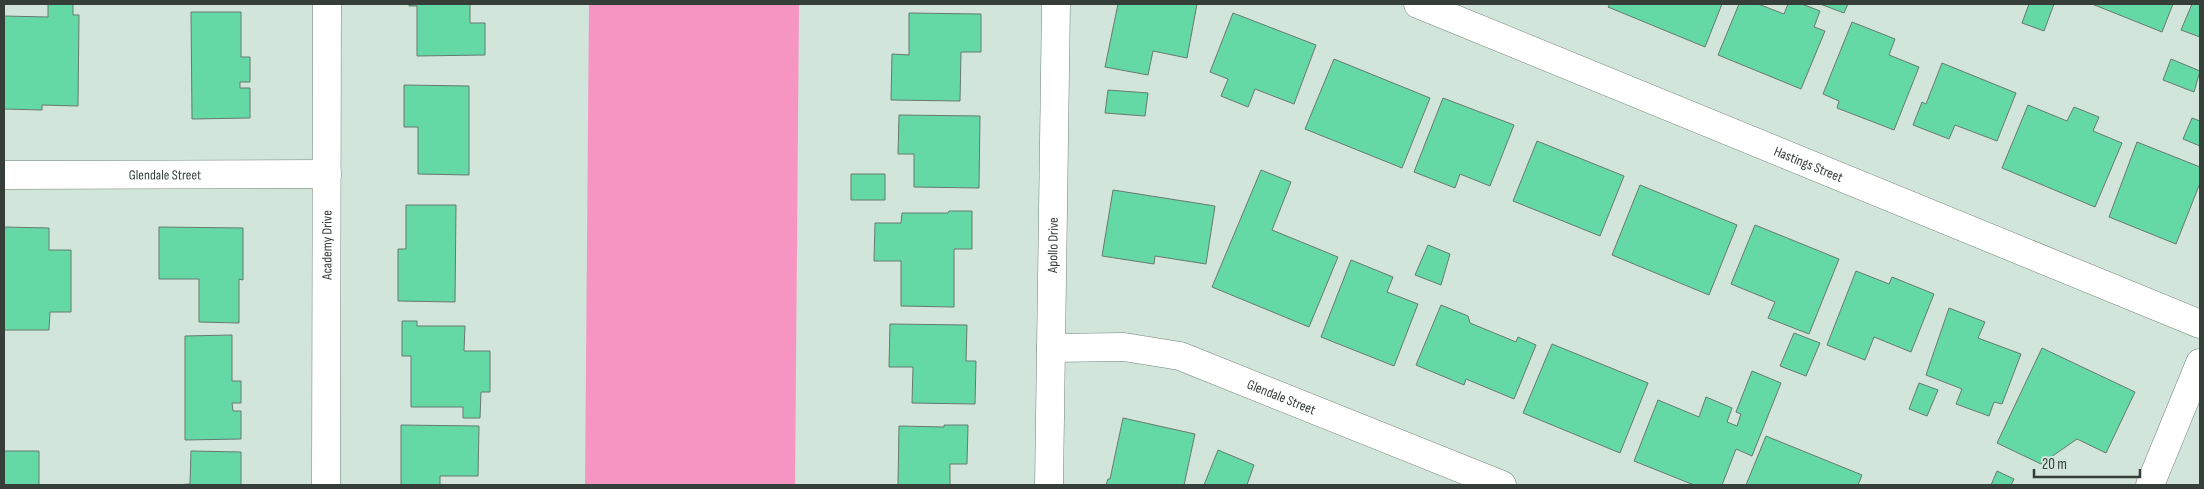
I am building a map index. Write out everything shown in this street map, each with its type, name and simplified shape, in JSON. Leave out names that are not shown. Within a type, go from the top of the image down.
[{"type":"street","name":"Academy Drive","points":[[326,485],[327,4]]},
{"type":"street","name":"Apollo Drive","points":[[1049,485],[1056,4]]},
{"type":"street","name":"Hastings Street","points":[[1418,4],[2200,324]]},
{"type":"street","name":"Glendale Street","points":[[4,175],[327,174]]},
{"type":"street","name":"Glendale Street","points":[[1051,348],[1124,347],[1180,356],[1502,485]]},
{"type":"street","points":[[2150,485],[2200,363]]},
{"type":"shaded area","points":[[589,4],[799,4],[795,485],[585,485]]},
{"type":"building","points":[[48,4],[73,4],[73,15],[79,15],[78,106],[42,105],[42,110],[4,109],[4,16],[48,17]]},
{"type":"building","points":[[409,4],[470,4],[470,23],[485,23],[485,55],[417,56],[417,6],[409,6]]},
{"type":"building","points":[[1118,4],[1197,4],[1187,58],[1153,51],[1148,75],[1105,67]]},
{"type":"building","points":[[1610,4],[1722,4],[1705,47],[1608,7]]},
{"type":"building","points":[[1739,4],[1758,4],[1784,14],[1788,4],[1802,4],[1820,11],[1814,27],[1825,31],[1801,89],[1718,55]]},
{"type":"building","points":[[1820,4],[1848,4],[1844,13]]},
{"type":"building","points":[[2029,4],[2054,4],[2044,31],[2022,23]]},
{"type":"building","points":[[2092,4],[2173,4],[2162,32]]},
{"type":"building","points":[[2192,4],[2200,4],[2200,37],[2181,30]]},
{"type":"building","points":[[191,12],[241,12],[241,57],[250,57],[250,82],[240,82],[240,88],[250,88],[250,118],[192,119]]},
{"type":"building","points":[[909,13],[981,14],[981,52],[961,52],[960,101],[891,100],[892,54],[909,55]]},
{"type":"building","points":[[1233,13],[1316,45],[1294,104],[1255,89],[1248,107],[1221,96],[1228,79],[1210,72]]},
{"type":"building","points":[[1852,22],[1895,39],[1889,55],[1919,67],[1894,130],[1837,108],[1839,101],[1823,94]]},
{"type":"building","points":[[1334,59],[1430,98],[1402,168],[1305,129]]},
{"type":"building","points":[[2171,59],[2200,71],[2194,92],[2163,80]]},
{"type":"building","points":[[1942,63],[2016,93],[1997,141],[1955,125],[1949,139],[1913,125],[1922,102],[1926,104]]},
{"type":"building","points":[[404,85],[469,86],[469,175],[418,174],[418,127],[404,127]]},
{"type":"building","points":[[1108,90],[1148,93],[1145,116],[1105,113]]},
{"type":"building","points":[[1443,98],[1514,125],[1490,186],[1460,174],[1455,188],[1414,172]]},
{"type":"building","points":[[2028,105],[2067,121],[2074,107],[2099,117],[2093,131],[2122,143],[2095,207],[2002,168]]},
{"type":"building","points":[[899,115],[980,116],[979,188],[914,187],[914,154],[898,154]]},
{"type":"building","points":[[2192,118],[2200,121],[2200,146],[2183,139]]},
{"type":"building","points":[[1537,141],[1624,176],[1600,236],[1513,201]]},
{"type":"building","points":[[2137,142],[2200,167],[2200,183],[2176,244],[2109,217]]},
{"type":"building","points":[[1261,170],[1291,182],[1272,230],[1338,257],[1309,327],[1212,287]]},
{"type":"building","points":[[851,174],[885,174],[885,200],[851,200]]},
{"type":"building","points":[[1640,185],[1737,225],[1709,295],[1612,255]]},
{"type":"building","points":[[1113,190],[1215,206],[1206,264],[1155,256],[1154,264],[1102,256]]},
{"type":"building","points":[[406,205],[456,205],[455,302],[398,301],[398,249],[406,249]]},
{"type":"building","points":[[949,211],[972,211],[972,249],[954,249],[954,307],[901,306],[901,261],[874,261],[875,223],[901,223],[902,213],[948,213]]},
{"type":"building","points":[[1755,225],[1839,259],[1809,334],[1768,318],[1775,302],[1731,284]]},
{"type":"building","points":[[4,227],[49,228],[49,250],[71,250],[71,312],[50,312],[49,330],[4,330]]},
{"type":"building","points":[[159,227],[243,228],[243,280],[239,279],[239,323],[199,322],[199,279],[159,279]]},
{"type":"building","points":[[1428,245],[1450,254],[1441,285],[1415,275]]},
{"type":"building","points":[[1351,260],[1393,277],[1387,292],[1418,304],[1394,366],[1321,337]]},
{"type":"building","points":[[1856,271],[1889,284],[1892,277],[1934,294],[1911,352],[1874,337],[1865,360],[1827,345]]},
{"type":"building","points":[[1441,305],[1468,316],[1470,323],[1516,342],[1518,337],[1536,345],[1514,399],[1466,379],[1464,385],[1416,365]]},
{"type":"building","points":[[1949,308],[1985,322],[1978,338],[2021,354],[2002,404],[1994,402],[1989,416],[1956,404],[1962,389],[1926,375]]},
{"type":"building","points":[[402,321],[417,321],[417,326],[465,326],[464,351],[490,351],[490,392],[481,392],[480,418],[463,418],[463,407],[411,407],[411,356],[402,356]]},
{"type":"building","points":[[890,324],[967,325],[966,361],[976,361],[975,404],[912,403],[913,367],[889,367]]},
{"type":"building","points":[[1794,333],[1820,343],[1806,376],[1780,366]]},
{"type":"building","points":[[232,335],[232,381],[241,381],[241,403],[232,403],[233,411],[241,411],[241,439],[185,440],[185,336]]},
{"type":"building","points":[[1552,344],[1648,383],[1620,453],[1523,413]]},
{"type":"building","points":[[2042,348],[2135,392],[2106,453],[2077,439],[2041,464],[1997,443]]},
{"type":"building","points":[[1752,371],[1781,383],[1752,456],[1736,449],[1722,485],[1694,485],[1634,461],[1658,400],[1699,417],[1706,397],[1732,408],[1727,422],[1737,426],[1741,414],[1736,412]]},
{"type":"building","points":[[1919,383],[1938,390],[1927,416],[1909,409]]},
{"type":"building","points":[[1123,418],[1195,434],[1184,485],[1106,485],[1108,479],[1110,479]]},
{"type":"building","points":[[401,425],[479,426],[478,476],[440,476],[440,485],[401,485]]},
{"type":"building","points":[[944,425],[968,425],[967,464],[950,464],[950,485],[898,485],[899,426],[944,427]]},
{"type":"building","points":[[1766,436],[1862,475],[1858,485],[1746,485]]},
{"type":"building","points":[[1218,450],[1254,465],[1247,485],[1204,485]]},
{"type":"building","points":[[4,451],[39,451],[39,485],[4,485]]},
{"type":"building","points":[[191,451],[241,452],[241,485],[174,485],[190,484]]},
{"type":"building","points":[[1997,471],[2014,479],[2011,485],[1991,485]]}]
